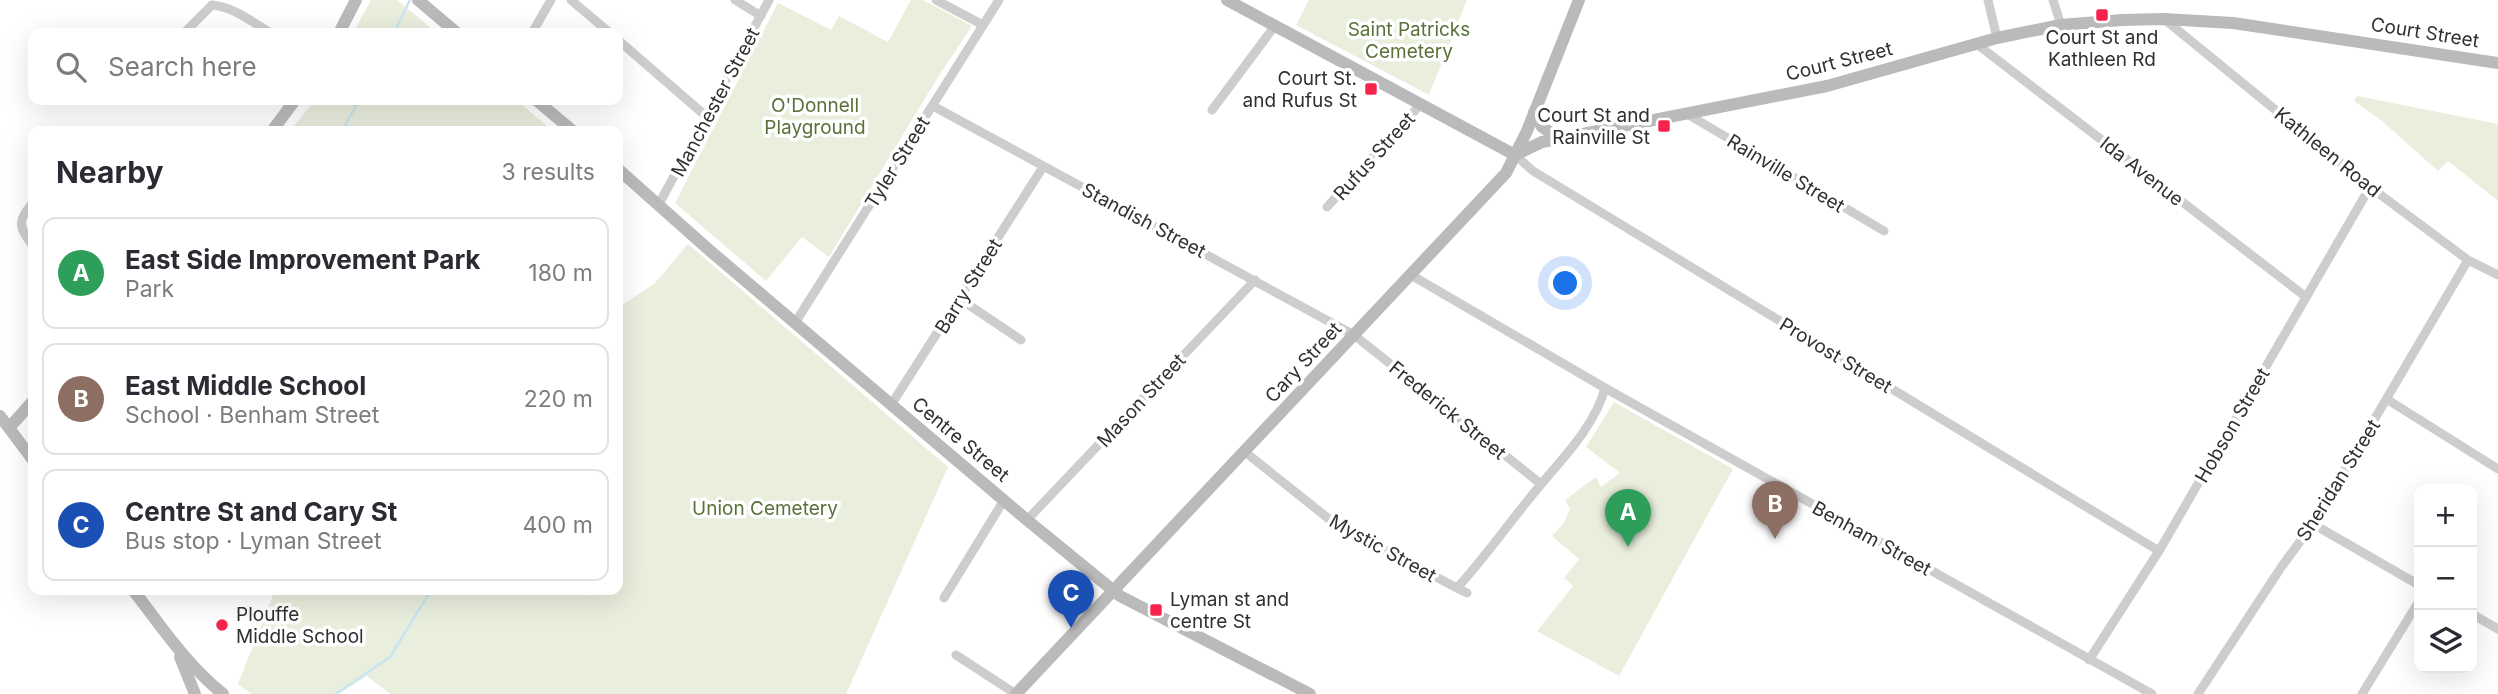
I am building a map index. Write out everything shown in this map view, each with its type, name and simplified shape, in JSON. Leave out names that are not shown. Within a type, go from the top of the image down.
[{"type":"main road","points":[[342,28],[356,0]]},
{"type":"main road","points":[[418,0],[451,28]]},
{"type":"main road","points":[[1227,0],[1515,155]]},
{"type":"main road","name":"Cary Street","points":[[1016,694],[1500,181],[1534,112],[1579,0]]},
{"type":"main road","name":"Court Street","points":[[1515,155],[1542,142],[1827,86],[1997,38],[2061,25],[2164,19],[2233,23],[2498,63]]},
{"type":"main road","points":[[276,126],[291,105]]},
{"type":"main road","points":[[542,105],[567,126]]},
{"type":"main road","points":[[1534,112],[1542,127],[1561,139]]},
{"type":"main road","name":"Centre Street","points":[[623,173],[891,405],[1113,590],[1145,610],[1310,694]]},
{"type":"main road","points":[[9,428],[28,407]]},
{"type":"main road","points":[[0,416],[28,453]]},
{"type":"main road","points":[[137,595],[178,650],[219,692]]},
{"type":"main road","points":[[178,650],[195,694]]},
{"type":"street","points":[[535,28],[551,0]]},
{"type":"street","points":[[571,0],[604,28]]},
{"type":"street","points":[[734,0],[761,16]]},
{"type":"street","name":"Manchester Street","points":[[659,204],[769,0]]},
{"type":"street","points":[[936,0],[983,25]]},
{"type":"street","name":"Tyler Street","points":[[795,323],[999,0]]},
{"type":"street","points":[[1988,0],[1997,38]]},
{"type":"street","points":[[2053,0],[2061,25]]},
{"type":"street","points":[[189,28],[212,5],[240,14],[263,28]]},
{"type":"street","name":"Kathleen Road","points":[[2164,19],[2370,187],[2468,260],[2498,275]]},
{"type":"street","points":[[1212,110],[1274,27]]},
{"type":"street","points":[[623,44],[707,117]]},
{"type":"street","name":"Ida Avenue","points":[[1978,45],[2306,297]]},
{"type":"street","name":"Rufus Street","points":[[1327,207],[1421,104]]},
{"type":"street","name":"Standish Street","points":[[933,106],[1354,335]]},
{"type":"street","name":"Rainville Street","points":[[1689,115],[1884,231]]},
{"type":"street","name":"Provost Street","points":[[1515,155],[1533,171],[2159,551]]},
{"type":"street","name":"Barry Street","points":[[891,405],[1043,167]]},
{"type":"street","name":"Hobson Street","points":[[2089,660],[2159,551],[2370,187]]},
{"type":"street","points":[[28,208],[20,223],[28,240]]},
{"type":"street","name":"Sheridan Street","points":[[2198,694],[2282,566],[2313,524],[2468,260]]},
{"type":"street","name":"Benham Street","points":[[1411,275],[1605,388],[2152,694]]},
{"type":"street","name":"Mason Street","points":[[1027,520],[1255,280]]},
{"type":"street","points":[[960,299],[1021,340]]},
{"type":"street","name":"Frederick Street","points":[[1354,335],[1541,484]]},
{"type":"street","points":[[1541,484],[1566,457],[1602,400],[1605,388]]},
{"type":"street","points":[[2388,400],[2498,469]]},
{"type":"street","name":"Mystic Street","points":[[1245,452],[1334,523],[1462,591],[1541,484]]},
{"type":"street","points":[[944,598],[1004,500]]},
{"type":"street","points":[[2313,524],[2414,581]]},
{"type":"street","points":[[2362,694],[2414,609]]},
{"type":"street","points":[[2477,617],[2498,629]]},
{"type":"street","points":[[956,654],[1016,694]]},
{"type":"green space","points":[[371,0],[397,0],[431,28],[356,28]]},
{"type":"green space","name":"O'Donnell Playground","points":[[911,0],[923,0],[972,26],[829,257],[802,237],[766,281],[675,203],[778,3],[831,30],[839,16],[888,42]]},
{"type":"green space","name":"Saint Patricks Cemetery","points":[[1309,0],[1467,0],[1429,95],[1296,25]]},
{"type":"green space","points":[[2357,96],[2498,124],[2498,201],[2448,161],[2438,171],[2382,121],[2354,101]]},
{"type":"green space","points":[[311,105],[522,105],[547,126],[294,126]]},
{"type":"green space","name":"Union Cemetery","points":[[688,244],[948,467],[846,694],[390,694],[367,676],[338,694],[251,694],[238,684],[273,595],[623,595],[623,305],[655,283]]},
{"type":"green space","points":[[1614,402],[1733,469],[1619,676],[1537,631],[1573,586],[1564,578],[1579,559],[1552,536],[1564,523],[1570,509],[1565,500],[1596,477],[1601,487],[1620,473],[1586,447]]},
{"type":"waterway","points":[[396,28],[410,0]]},
{"type":"waterway","points":[[345,126],[356,105]]},
{"type":"waterway","points":[[336,694],[390,657],[428,595]]},
{"type":"place","name":"Court St and Kathleen Rd","points":[[2102,15]]},
{"type":"place","name":"Court St. and Rufus St","points":[[1371,89]]},
{"type":"place","name":"Court St and Rainville St","points":[[1664,126]]},
{"type":"place","name":"East Middle School","points":[[1775,539]]},
{"type":"place","name":"East Side Improvement Park","points":[[1628,547]]},
{"type":"place","name":"Lyman st and centre St","points":[[1156,610]]},
{"type":"place","name":"Plouffe Middle School","points":[[222,625]]},
{"type":"place","name":"Centre St and Cary St","points":[[1071,628]]}]
